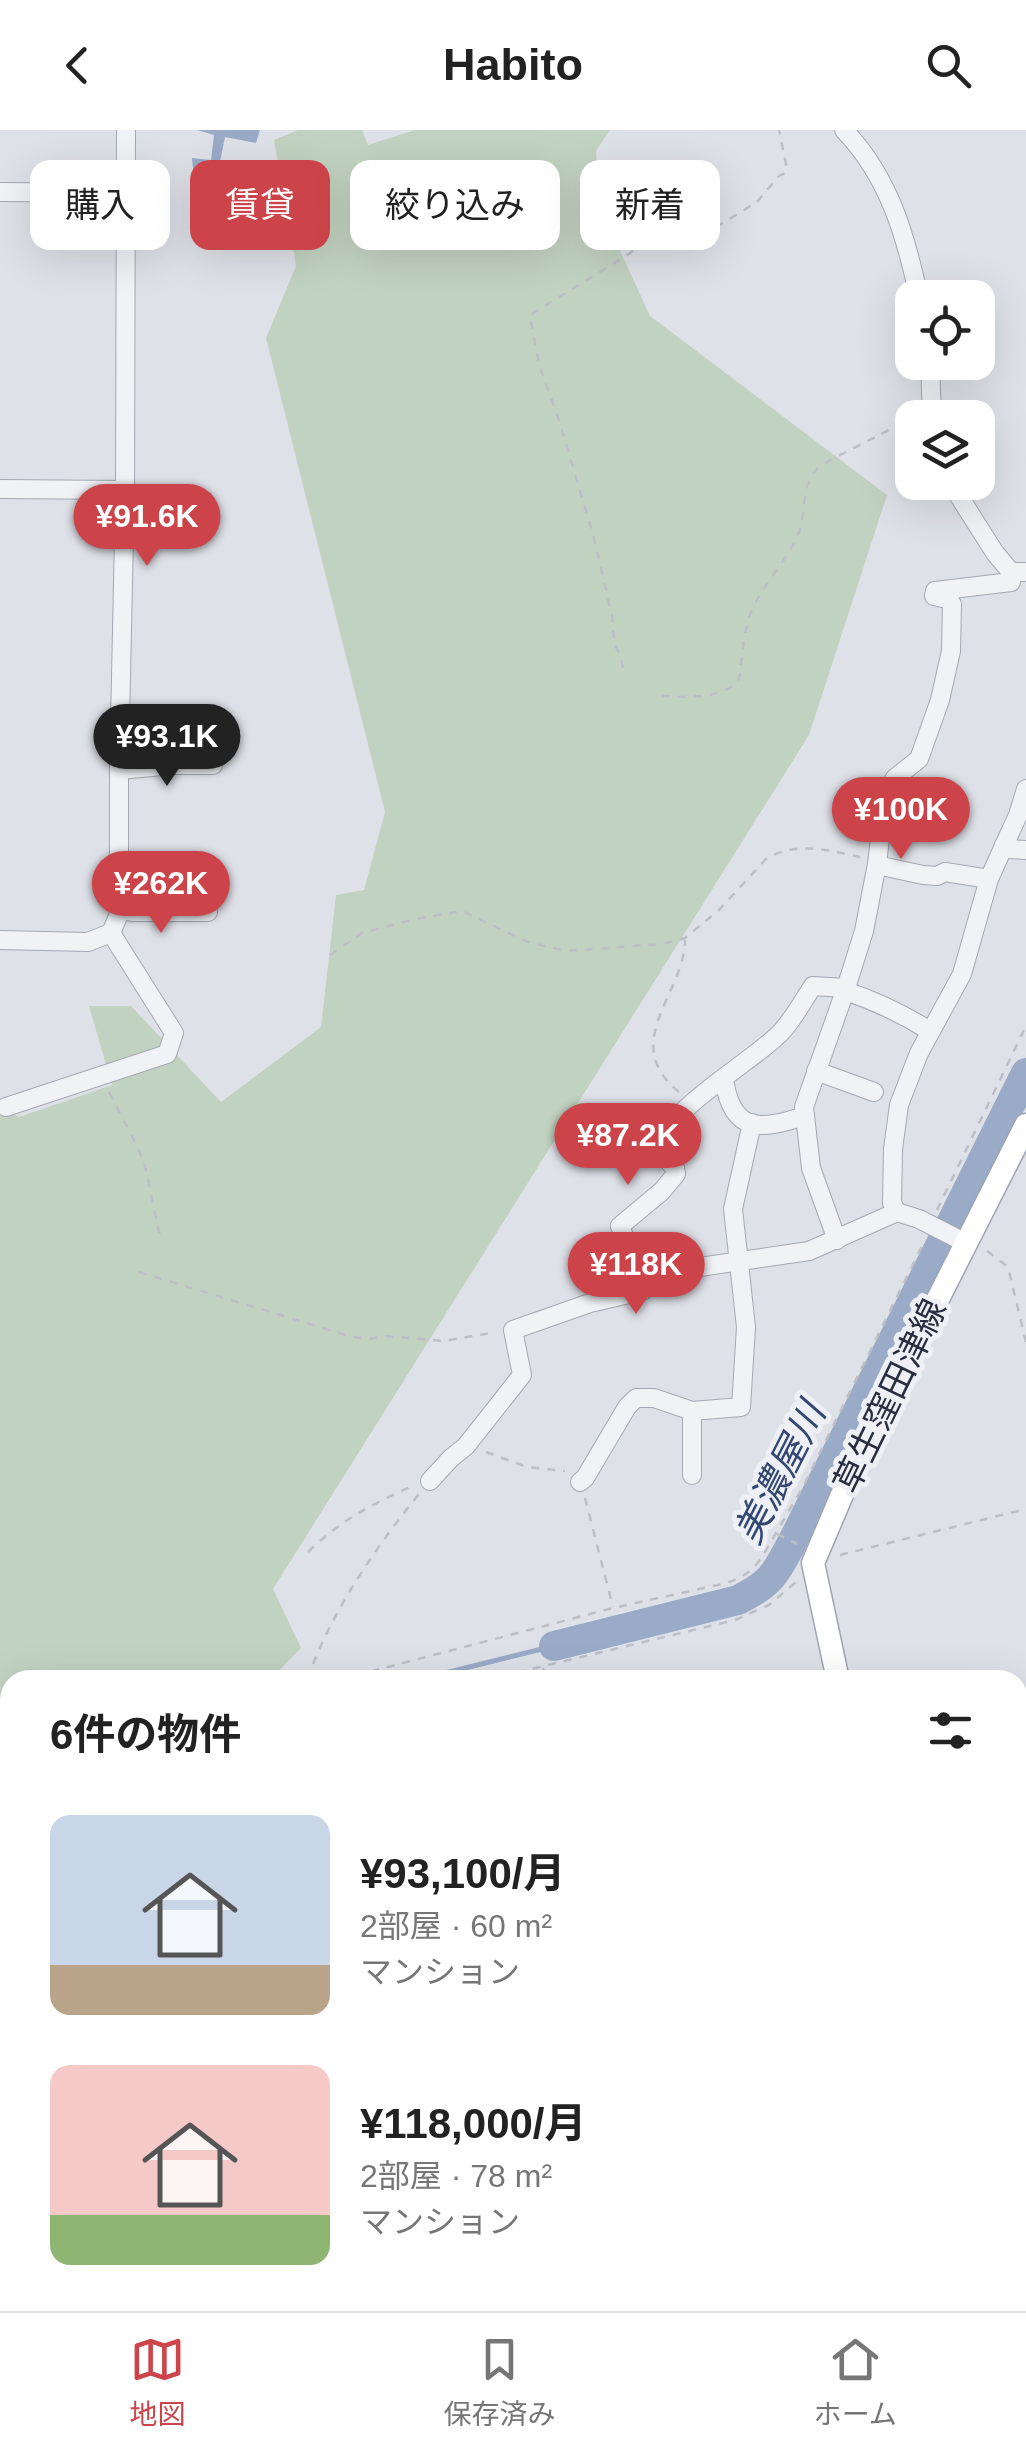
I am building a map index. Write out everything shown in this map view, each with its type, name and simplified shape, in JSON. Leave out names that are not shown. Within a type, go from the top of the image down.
[{"type":"main road","name":"草生窪田津線","points":[[808,1555],[826,1528],[1026,1126]]},
{"type":"main road","points":[[808,1555],[836,1670]]},
{"type":"street","points":[[126,130],[126,160]]},
{"type":"street","points":[[844,130],[883,183],[908,247],[915,280]]},
{"type":"street","points":[[0,192],[30,192]]},
{"type":"street","points":[[0,940],[88,942],[111,933],[120,914],[125,250]]},
{"type":"street","points":[[0,489],[124,490]]},
{"type":"street","points":[[837,1240],[812,1168],[804,1106],[864,931],[891,785],[918,760],[940,700],[951,651],[952,604],[934,596],[935,591],[1011,582],[1019,572],[995,553],[961,500]]},
{"type":"street","points":[[119,770],[213,765]]},
{"type":"street","points":[[968,1241],[897,1212],[892,1204],[892,1149],[906,1084],[962,974],[989,879],[1026,790]]},
{"type":"street","points":[[1004,844],[1009,849],[1026,850]]},
{"type":"street","points":[[877,860],[923,876],[945,872],[989,879]]},
{"type":"street","points":[[120,910],[208,912]]},
{"type":"street","points":[[6,1107],[167,1054],[174,1032],[111,933]]},
{"type":"street","points":[[645,1289],[620,1226],[676,1174],[659,1151],[660,1141],[692,1102],[780,1034],[813,986],[846,990],[868,998],[930,1031]]},
{"type":"street","points":[[816,1072],[874,1092]]},
{"type":"street","points":[[724,1079],[732,1111],[740,1118],[767,1126],[804,1116]]},
{"type":"street","points":[[580,1482],[636,1398],[654,1398],[692,1410],[741,1406],[746,1326],[733,1210],[752,1123]]},
{"type":"street","points":[[430,1482],[466,1446],[522,1375],[513,1330],[645,1289],[655,1281],[693,1268],[809,1251],[897,1212]]},
{"type":"street","points":[[692,1410],[692,1475]]},
{"type":"path","points":[[623,668],[614,644],[612,616],[594,538],[539,365],[530,314],[652,238],[718,226],[757,202],[785,173],[779,130]]},
{"type":"path","points":[[662,696],[705,694],[733,686],[739,678],[751,611],[798,536],[811,474],[895,427]]},
{"type":"path","points":[[330,954],[362,933],[462,910],[528,942],[566,951],[662,944],[685,938],[774,854],[822,848],[877,860]]},
{"type":"path","points":[[685,938],[685,956],[658,1016],[654,1048],[656,1064],[668,1083],[692,1102]]},
{"type":"path","points":[[375,1670],[727,1582],[752,1569],[804,1485],[921,1251],[1026,1026]]},
{"type":"path","points":[[102,1076],[138,1146],[160,1236]]},
{"type":"path","points":[[968,1241],[1008,1267],[1026,1342]]},
{"type":"path","points":[[139,1272],[368,1339],[385,1336],[444,1341],[513,1330]]},
{"type":"path","points":[[466,1446],[528,1468],[579,1476],[613,1608]]},
{"type":"path","points":[[308,1552],[368,1506],[430,1482]]},
{"type":"path","points":[[311,1670],[316,1653],[347,1597],[399,1519],[430,1482]]},
{"type":"path","points":[[526,1670],[746,1616],[779,1598],[808,1555],[1026,1509]]},
{"type":"path","points":[[776,1534],[808,1555]]},
{"type":"path","points":[[542,1666],[543,1670]]},
{"type":"green space","points":[[298,130],[362,130],[368,145],[415,130],[610,130],[596,151],[597,160],[580,160],[580,250],[620,250],[650,316],[887,495],[809,735],[273,1589],[301,1648],[280,1670],[0,1670],[0,1109],[19,1117],[112,1085],[89,1006],[131,1006],[221,1102],[321,1027],[336,895],[364,890],[385,812],[266,338],[296,266],[293,250],[330,250],[330,160],[277,160],[274,140]]},
{"type":"water","points":[[197,130],[260,130],[256,143],[225,137],[220,160],[211,160],[214,135]]},
{"type":"waterway","name":"美濃屋川","points":[[554,1646],[738,1600],[774,1574],[1026,1073]]},
{"type":"waterway","name":"美濃屋川","points":[[457,1670],[554,1646],[556,1653]]}]
